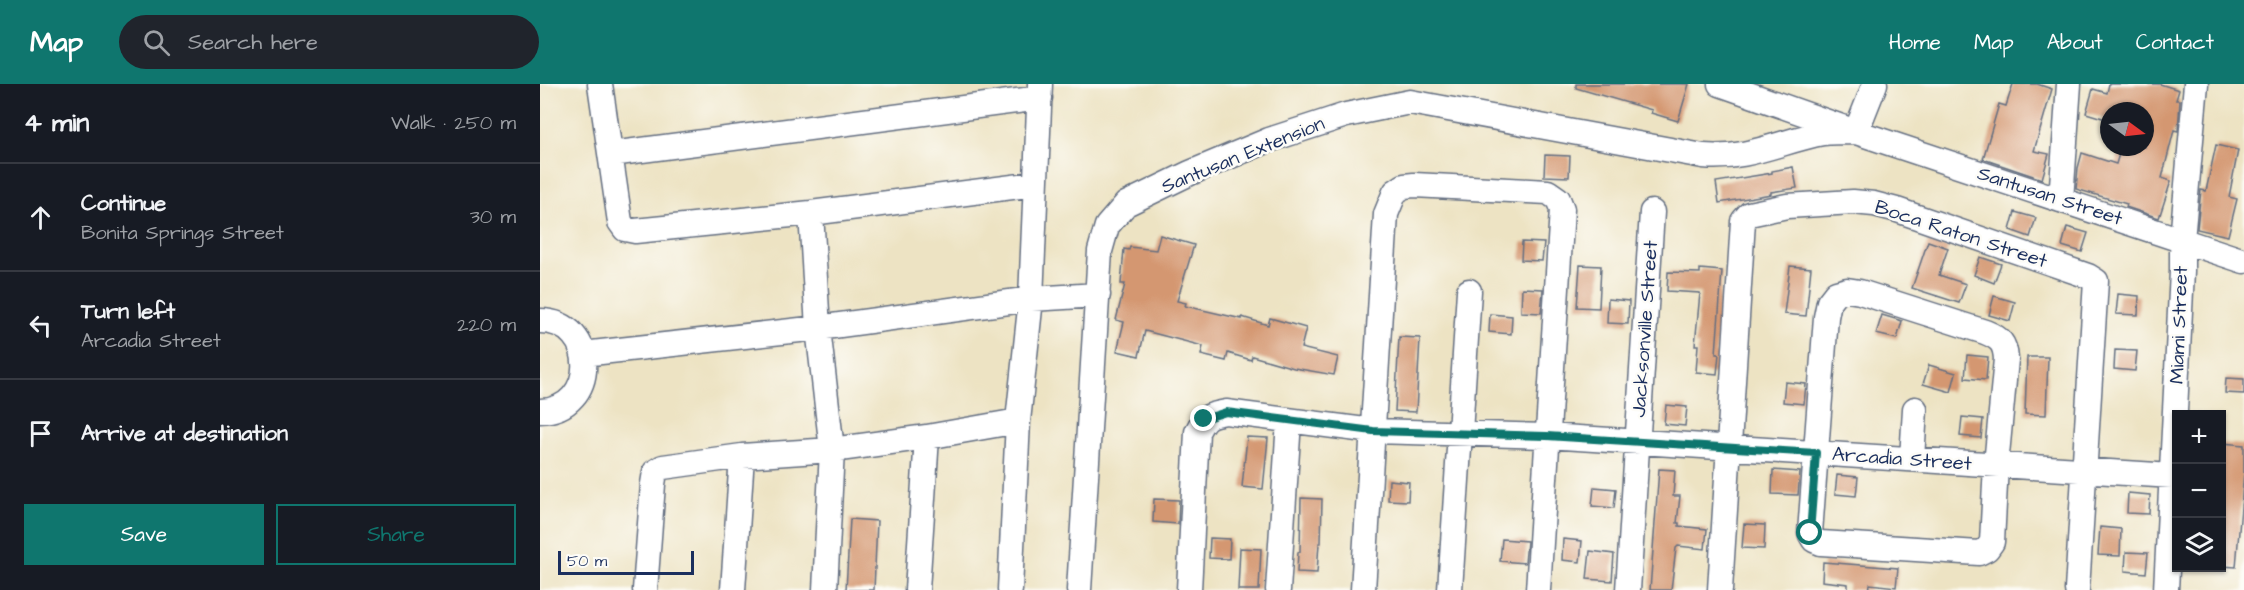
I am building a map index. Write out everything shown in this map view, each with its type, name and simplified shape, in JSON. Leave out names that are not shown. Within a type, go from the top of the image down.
[{"type":"street","points":[[600,84],[620,222],[626,229],[635,231],[811,213],[1035,184]]},
{"type":"street","name":"Santusan Street","points":[[1720,84],[1856,132],[2244,261]]},
{"type":"street","points":[[1856,132],[1875,84]]},
{"type":"street","points":[[2061,200],[2069,84]]},
{"type":"street","name":"Miami Street","points":[[2173,464],[2182,240],[2196,84]]},
{"type":"street","points":[[611,154],[1040,91],[1030,299],[1018,421],[1010,590]]},
{"type":"street","name":"Santusan Extension","points":[[1079,590],[1100,251],[1107,226],[1126,204],[1190,173],[1269,140],[1346,115],[1410,102],[1703,156],[1725,158],[1753,153],[1824,133],[1856,132]]},
{"type":"street","points":[[1363,590],[1386,214],[1395,192],[1404,186],[1414,185],[1548,192],[1558,198],[1562,209],[1538,590]]},
{"type":"street","name":"Boca Raton Street","points":[[1720,590],[1743,221],[1749,214],[1787,206],[1853,202],[1897,210],[2088,276],[2096,281],[2077,590]]},
{"type":"street","name":"Jacksonville Street","points":[[1628,590],[1652,212]]},
{"type":"street","points":[[811,213],[818,328],[832,450],[825,590]]},
{"type":"street","points":[[1847,290],[1860,292],[1985,332],[2001,340],[2006,349],[2006,359],[1996,465],[1992,542],[1987,549],[1979,553],[1821,543],[1814,540],[1810,533],[1826,317],[1829,302],[1836,293],[1847,290]]},
{"type":"street","points":[[1450,590],[1469,291]]},
{"type":"street","points":[[584,354],[818,328],[1030,299],[1098,295]]},
{"type":"street","points":[[540,321],[551,321],[566,328],[577,339],[584,354],[585,365],[582,381],[574,395],[562,406],[540,411]]},
{"type":"street","points":[[1912,459],[1915,409]]},
{"type":"street","name":"Arcadia Street","points":[[1189,590],[1197,432],[1204,419],[1226,412],[1373,431],[1547,436],[2172,476]]},
{"type":"street","points":[[645,590],[655,472],[663,467],[742,456],[832,450],[1018,421]]},
{"type":"street","points":[[1278,590],[1289,421]]},
{"type":"street","points":[[917,590],[927,437]]},
{"type":"street","points":[[733,590],[742,456]]},
{"type":"street","name":"Miami Street","points":[[2166,590],[2172,476]]},
{"type":"building","points":[[1576,84],[1689,84],[1678,121],[1651,113],[1652,110],[1576,88]]},
{"type":"building","points":[[2013,84],[2037,84],[2052,89],[2034,151],[2049,154],[2042,179],[1983,159],[1999,104],[2006,106]]},
{"type":"building","points":[[2109,84],[2160,84],[2179,90],[2176,100],[2180,100],[2178,131],[2174,130],[2162,178],[2171,181],[2159,218],[2126,207],[2127,204],[2076,189],[2082,153],[2116,164],[2118,156],[2154,156],[2154,102],[2100,102],[2100,117],[2086,113],[2093,89],[2107,93]]},
{"type":"building","points":[[2216,145],[2238,150],[2229,197],[2237,199],[2228,236],[2197,229],[2201,190],[2206,191]]},
{"type":"building","points":[[1545,155],[1570,156],[1569,177],[1544,176]]},
{"type":"building","points":[[1793,167],[1797,188],[1719,203],[1716,182],[1772,173],[1772,171]]},
{"type":"building","points":[[2015,212],[2036,218],[2030,237],[2010,230]]},
{"type":"building","points":[[2067,227],[2088,233],[2082,252],[2062,246]]},
{"type":"building","points":[[1160,235],[1194,245],[1177,301],[1186,303],[1185,306],[1242,319],[1242,317],[1268,325],[1270,318],[1306,328],[1301,348],[1338,357],[1334,375],[1294,368],[1252,356],[1251,360],[1228,353],[1226,361],[1201,355],[1203,346],[1145,331],[1139,356],[1117,351],[1124,322],[1116,320],[1125,284],[1121,284],[1124,249],[1129,250],[1130,247],[1156,250]]},
{"type":"building","points":[[1928,241],[1948,248],[1939,275],[1966,284],[1959,303],[1912,288]]},
{"type":"building","points":[[1522,242],[1544,243],[1542,261],[1521,260]]},
{"type":"building","points":[[1980,257],[2001,264],[1994,283],[1974,275]]},
{"type":"building","points":[[1580,265],[1601,266],[1599,308],[1577,307]]},
{"type":"building","points":[[1790,266],[1811,268],[1806,316],[1784,314]]},
{"type":"building","points":[[1700,269],[1722,271],[1716,354],[1719,354],[1717,374],[1696,372],[1698,345],[1695,345],[1700,293],[1667,291],[1668,272],[1700,273]]},
{"type":"building","points":[[1522,288],[1543,289],[1541,313],[1521,312]]},
{"type":"building","points":[[2118,294],[2139,296],[2138,315],[2116,314]]},
{"type":"building","points":[[1994,296],[2015,302],[2010,321],[1989,315]]},
{"type":"building","points":[[1608,299],[1629,301],[1628,324],[1607,323]]},
{"type":"building","points":[[1490,314],[1512,316],[1511,334],[1489,332]]},
{"type":"building","points":[[1882,315],[1902,321],[1897,339],[1876,334]]},
{"type":"building","points":[[1399,337],[1420,338],[1416,412],[1395,411]]},
{"type":"building","points":[[2115,350],[2137,351],[2135,371],[2114,369]]},
{"type":"building","points":[[1967,355],[1988,357],[1986,380],[1965,378]]},
{"type":"building","points":[[2027,357],[2048,357],[2046,415],[2025,414]]},
{"type":"building","points":[[1929,365],[1956,373],[1951,392],[1923,384]]},
{"type":"building","points":[[2226,378],[2244,379],[2244,394],[2225,393]]},
{"type":"building","points":[[1785,382],[1806,384],[1804,404],[1783,402]]},
{"type":"building","points":[[1666,405],[1687,407],[1685,426],[1664,424]]},
{"type":"building","points":[[1962,417],[1983,419],[1981,438],[1960,436]]},
{"type":"building","points":[[1247,437],[1268,438],[1263,489],[1242,487]]},
{"type":"building","points":[[2226,443],[2244,445],[2236,567],[2226,566]]},
{"type":"building","points":[[1659,469],[1675,470],[1673,496],[1680,496],[1677,523],[1679,526],[1707,529],[1705,549],[1678,546],[1676,548],[1671,590],[1650,590]]},
{"type":"building","points":[[1773,470],[1800,472],[1798,495],[1772,494]]},
{"type":"building","points":[[1837,475],[1858,477],[1856,496],[1835,494]]},
{"type":"building","points":[[1389,480],[1409,482],[1408,501],[1388,500]]},
{"type":"building","points":[[1594,487],[1616,489],[1614,508],[1592,506]]},
{"type":"building","points":[[2128,493],[2150,495],[2149,514],[2127,513]]},
{"type":"building","points":[[1301,498],[1322,499],[1321,543],[1319,543],[1317,573],[1297,572],[1298,552],[1300,552]]},
{"type":"building","points":[[1154,499],[1179,500],[1178,524],[1153,522]]},
{"type":"building","points":[[850,519],[877,521],[874,590],[846,590]]},
{"type":"building","points":[[1744,524],[1765,525],[1764,549],[1742,548]]},
{"type":"building","points":[[2100,527],[2121,529],[2120,556],[2098,555]]},
{"type":"building","points":[[1210,538],[1230,539],[1229,559],[1209,558]]},
{"type":"building","points":[[1502,539],[1527,541],[1525,563],[1500,561]]},
{"type":"building","points":[[1563,539],[1582,541],[1580,562],[1562,560]]},
{"type":"building","points":[[1240,548],[1261,549],[1259,590],[1238,590]]},
{"type":"building","points":[[1590,551],[1614,554],[1612,581],[1587,579]]},
{"type":"building","points":[[2126,552],[2148,553],[2146,573],[2125,571]]},
{"type":"building","points":[[1823,562],[1898,568],[1896,587],[1870,584],[1869,590],[1848,590],[1848,584],[1822,581]]},
{"type":"route","points":[[1204,419],[1226,412],[1373,431],[1547,436],[1816,453],[1810,533]]}]
